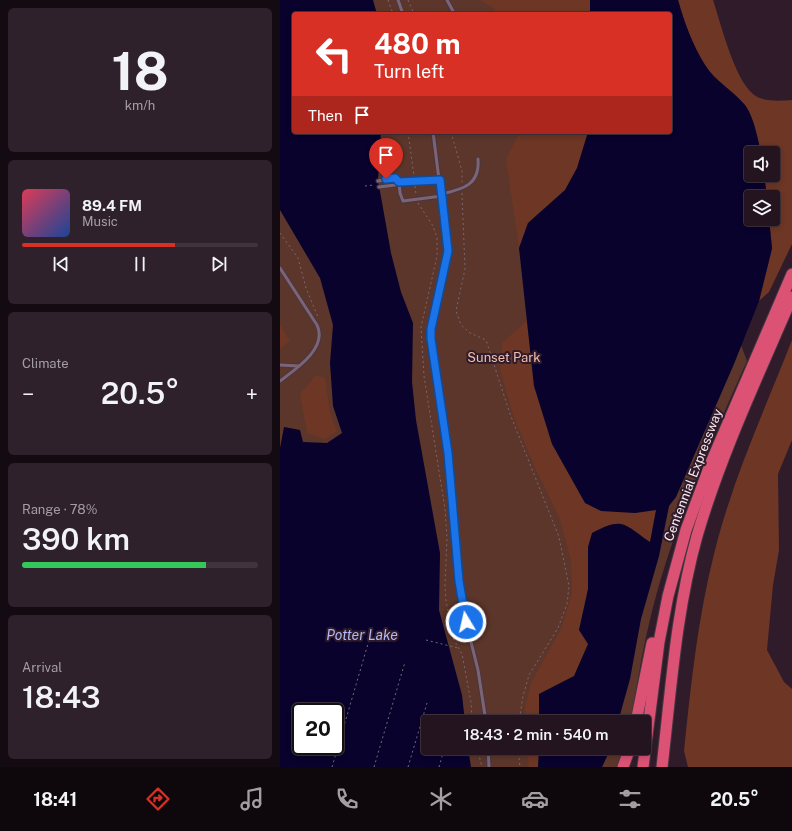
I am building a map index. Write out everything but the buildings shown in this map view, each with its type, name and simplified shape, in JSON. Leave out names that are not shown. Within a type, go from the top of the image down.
[{"type":"highway","name":"Centennial Expressway","points":[[643,767],[659,642],[673,574],[686,530],[710,465],[792,274]]},
{"type":"highway","name":"Centennial Expressway","points":[[662,767],[677,638],[686,582],[707,504],[726,450],[792,297]]},
{"type":"highway","points":[[637,715],[656,624],[673,574]]},
{"type":"highway","points":[[669,767],[670,694]]},
{"type":"highway","points":[[623,767],[627,755]]},
{"type":"lane","points":[[398,0],[401,12]]},
{"type":"lane","points":[[447,0],[453,11]]},
{"type":"lane","points":[[433,134],[448,251],[431,329],[431,339],[448,453],[459,581],[466,622],[478,670],[485,715]]},
{"type":"lane","points":[[378,180],[395,178],[399,182],[403,202],[442,195],[462,189],[471,182],[476,176],[478,159]]},
{"type":"lane","points":[[379,187],[414,180],[440,180]]},
{"type":"lane","points":[[280,268],[319,330],[320,334],[316,345],[299,366],[280,381]]},
{"type":"lane","points":[[280,365],[299,366]]},
{"type":"lane","points":[[488,755],[489,767]]},
{"type":"path","points":[[388,0],[392,12]]},
{"type":"path","points":[[408,0],[413,12]]},
{"type":"path","points":[[408,134],[417,199],[419,206],[433,226],[437,237],[437,256],[421,327],[424,376],[445,509],[447,538],[445,585],[446,601],[454,640],[462,654],[470,695],[471,715]]},
{"type":"path","points":[[452,134],[462,171],[465,269],[456,311],[461,325],[470,333],[486,340],[510,414],[559,537],[569,586],[567,604],[558,628],[529,675],[523,696],[520,715]]},
{"type":"path","points":[[365,186],[371,185]]},
{"type":"path","points":[[280,233],[298,258],[306,288],[320,322],[319,330]]},
{"type":"path","points":[[332,767],[372,630]]},
{"type":"path","points":[[426,640],[458,648]]},
{"type":"path","points":[[374,767],[405,662]]},
{"type":"path","points":[[408,767],[427,703]]},
{"type":"path","points":[[439,767],[443,755]]},
{"type":"path","points":[[479,755],[482,767]]},
{"type":"path","points":[[519,755],[520,767]]},
{"type":"green space","name":"Sunset Park","points":[[280,0],[674,0],[717,115],[672,132],[672,12],[292,12],[292,134],[666,134],[663,135],[747,361],[692,490],[668,556],[646,636],[631,715],[421,715],[421,755],[622,755],[618,767],[280,767]]},
{"type":"green space","points":[[480,0],[590,0],[590,12],[495,12],[494,8]]},
{"type":"green space","points":[[678,0],[713,0],[734,64],[746,86],[757,97],[766,100],[792,100],[792,244],[769,292],[759,301],[772,249],[770,226],[780,226],[780,190],[766,190],[765,182],[780,182],[780,146],[759,146],[755,127],[747,108],[709,71],[689,34]]},
{"type":"green space","points":[[519,134],[587,134],[577,168],[565,190],[528,223],[519,248],[506,159]]},
{"type":"green space","points":[[527,320],[534,386],[635,513],[657,510],[650,542],[588,547],[588,589],[579,630],[588,644],[574,676],[539,694],[539,715],[526,715],[525,708],[531,683],[562,627],[572,593],[571,560],[560,519],[535,468],[513,415],[500,370],[502,343]]},
{"type":"green space","points":[[280,324],[290,341],[280,349]]},
{"type":"green space","points":[[792,340],[792,440],[778,474],[779,550],[773,585],[767,650],[784,682],[792,689],[792,767],[688,767],[684,751],[692,675],[704,600],[715,550],[722,523],[740,470]]},
{"type":"green space","points":[[316,375],[325,378],[330,413],[337,431],[325,439],[307,433],[300,394]]},
{"type":"green space","points":[[528,755],[539,755],[538,767],[529,767]]},
{"type":"water","name":"Potter Lake","points":[[280,0],[373,0],[376,12],[292,12],[292,134],[381,134],[378,180],[391,253],[401,292],[413,323],[412,382],[416,420],[440,553],[439,610],[462,695],[464,715],[421,715],[421,755],[469,755],[471,767],[280,767],[280,448],[284,427],[300,430],[303,442],[327,443],[342,433],[333,406],[330,363],[333,325],[320,278],[280,210]]},
{"type":"water","points":[[590,0],[678,0],[689,34],[705,65],[714,76],[744,104],[753,120],[760,146],[744,146],[744,182],[765,182],[766,190],[744,190],[744,226],[770,226],[772,248],[759,301],[734,364],[676,497],[669,506],[659,556],[641,619],[630,679],[620,715],[539,715],[539,694],[574,676],[588,644],[579,630],[588,589],[588,547],[592,533],[610,525],[623,524],[650,542],[656,510],[635,513],[601,511],[585,503],[552,444],[534,386],[519,248],[528,223],[565,190],[577,168],[587,134],[672,134],[672,12],[590,12]]},
{"type":"water","points":[[539,755],[608,755],[602,767],[538,767]]},
{"type":"route","points":[[386,179],[395,178],[399,182],[414,180],[440,180],[448,239],[448,251],[431,329],[431,339],[435,376],[448,453],[456,525],[459,581],[466,622]]}]
